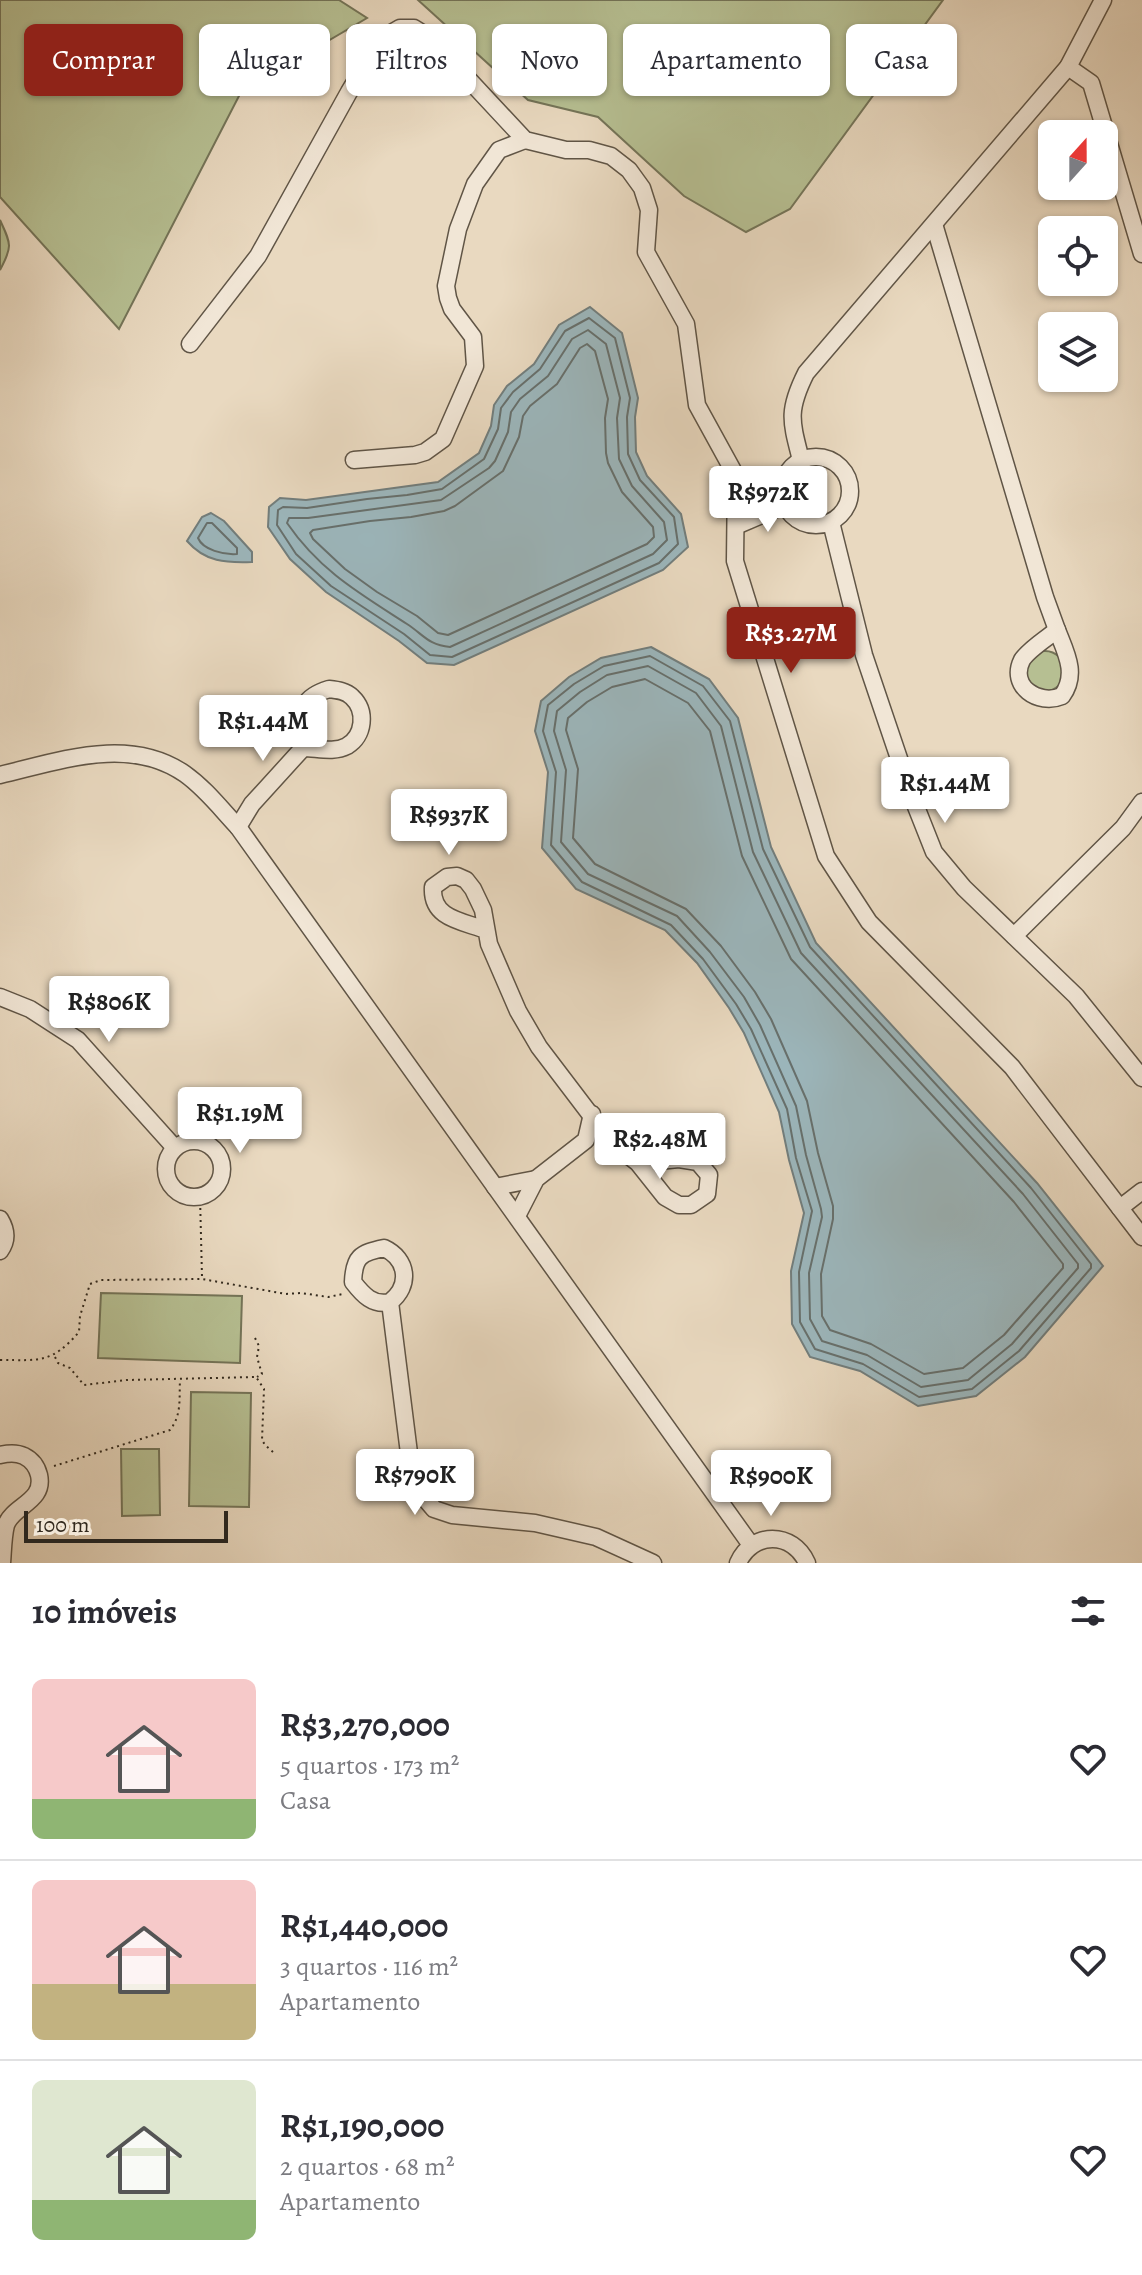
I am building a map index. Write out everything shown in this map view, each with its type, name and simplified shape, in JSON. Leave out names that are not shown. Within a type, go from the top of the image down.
[{"type":"street","points":[[801,460],[791,422],[795,395],[806,373],[1068,67],[1103,0]]},
{"type":"street","points":[[190,344],[258,256],[381,39],[400,28],[414,28],[430,38],[525,140],[611,156],[629,170],[642,188],[649,210],[646,252],[686,324],[697,405],[736,476],[735,561],[826,856],[869,922],[1012,1067],[1142,1237]]},
{"type":"street","points":[[1068,67],[1091,83],[1142,254]]},
{"type":"street","points":[[354,460],[415,455],[443,439],[475,366],[473,337],[452,309],[446,286],[458,229],[475,184],[499,150],[525,140]]},
{"type":"street","points":[[934,224],[1057,630]]},
{"type":"street","points":[[815,457],[829,460],[846,475],[850,490],[847,505],[831,522],[816,525],[801,522],[785,505],[783,482],[790,469],[801,460],[815,457]]},
{"type":"street","points":[[736,526],[785,505]]},
{"type":"street","points":[[831,522],[864,655],[934,852],[964,888],[1076,996],[1140,1071]]},
{"type":"street","points":[[238,827],[252,804],[303,748]]},
{"type":"street","points":[[0,775],[84,756],[117,752],[159,761],[203,788],[238,827],[751,1545]]},
{"type":"street","points":[[1014,936],[1123,828],[1142,802]]},
{"type":"street","points":[[221,809],[252,804]]},
{"type":"street","points":[[486,930],[501,975],[539,1047],[612,1143],[638,1163]]},
{"type":"street","points":[[0,997],[30,1009],[78,1040],[175,1148]]},
{"type":"street","points":[[517,1216],[536,1179],[586,1140],[592,1114]]},
{"type":"street","points":[[586,1140],[612,1143]]},
{"type":"street","points":[[184,1143],[204,1143],[219,1156],[222,1166],[217,1186],[200,1196],[180,1193],[167,1177],[169,1157],[175,1148],[184,1143]]},
{"type":"street","points":[[495,1187],[536,1179]]},
{"type":"street","points":[[1120,1208],[1142,1191]]},
{"type":"street","points":[[0,1219],[6,1237],[0,1251]]},
{"type":"street","points":[[384,1248],[395,1253],[402,1263],[404,1282],[399,1295],[390,1302],[380,1304],[360,1291],[353,1282],[353,1267],[361,1256],[384,1248]]},
{"type":"street","points":[[390,1302],[412,1477],[434,1509],[452,1515],[535,1523],[596,1537],[653,1563]]},
{"type":"street","points":[[0,1455],[16,1453],[25,1456],[38,1472],[40,1485],[33,1499],[10,1518],[3,1518],[2,1563]]},
{"type":"street","points":[[738,1563],[751,1545],[774,1538],[796,1547],[810,1561]]},
{"type":"path","points":[[200,1196],[202,1279]]},
{"type":"path","points":[[0,1360],[54,1356],[79,1332],[80,1316],[90,1284],[101,1280],[202,1279],[319,1297],[360,1291]]},
{"type":"path","points":[[54,1356],[58,1363],[70,1368],[84,1385],[127,1380],[256,1377],[262,1374],[255,1338]]},
{"type":"path","points":[[256,1377],[264,1389],[262,1440],[273,1452]]},
{"type":"path","points":[[38,1472],[170,1430],[179,1412],[180,1379]]},
{"type":"green space","points":[[0,0],[339,0],[367,18],[357,24],[346,24],[346,30],[330,40],[330,24],[199,24],[199,96],[239,96],[119,329],[0,197]]},
{"type":"green space","points":[[418,0],[943,0],[925,24],[846,24],[846,96],[873,96],[790,209],[746,232],[684,196],[598,117],[528,100],[524,96],[607,96],[607,24],[492,24],[492,67],[476,53],[476,24],[444,24]]},
{"type":"green space","points":[[0,220],[9,245],[0,270]]},
{"type":"green space","points":[[1045,651],[1059,657],[1065,671],[1059,685],[1045,691],[1031,685],[1025,671],[1031,657]]},
{"type":"green space","points":[[101,1293],[242,1296],[240,1363],[98,1358]]},
{"type":"green space","points":[[191,1392],[251,1393],[249,1507],[189,1506]]},
{"type":"green space","points":[[121,1449],[159,1449],[160,1515],[122,1516]]},
{"type":"water","points":[[590,307],[622,333],[638,398],[636,452],[647,476],[681,514],[688,547],[663,570],[454,665],[427,663],[326,592],[290,559],[268,527],[269,507],[280,498],[306,500],[438,482],[479,453],[491,426],[494,405],[507,386],[534,364],[559,325]]},
{"type":"water","points":[[211,513],[224,521],[252,552],[252,562],[216,560],[187,541],[202,517]]},
{"type":"water","points":[[651,647],[709,679],[738,718],[771,847],[816,943],[1037,1183],[1103,1266],[1025,1357],[976,1396],[918,1406],[860,1371],[810,1357],[792,1324],[791,1271],[804,1213],[779,1112],[744,1033],[697,963],[665,930],[576,889],[542,848],[548,772],[535,731],[541,701],[569,677],[601,658]]}]
